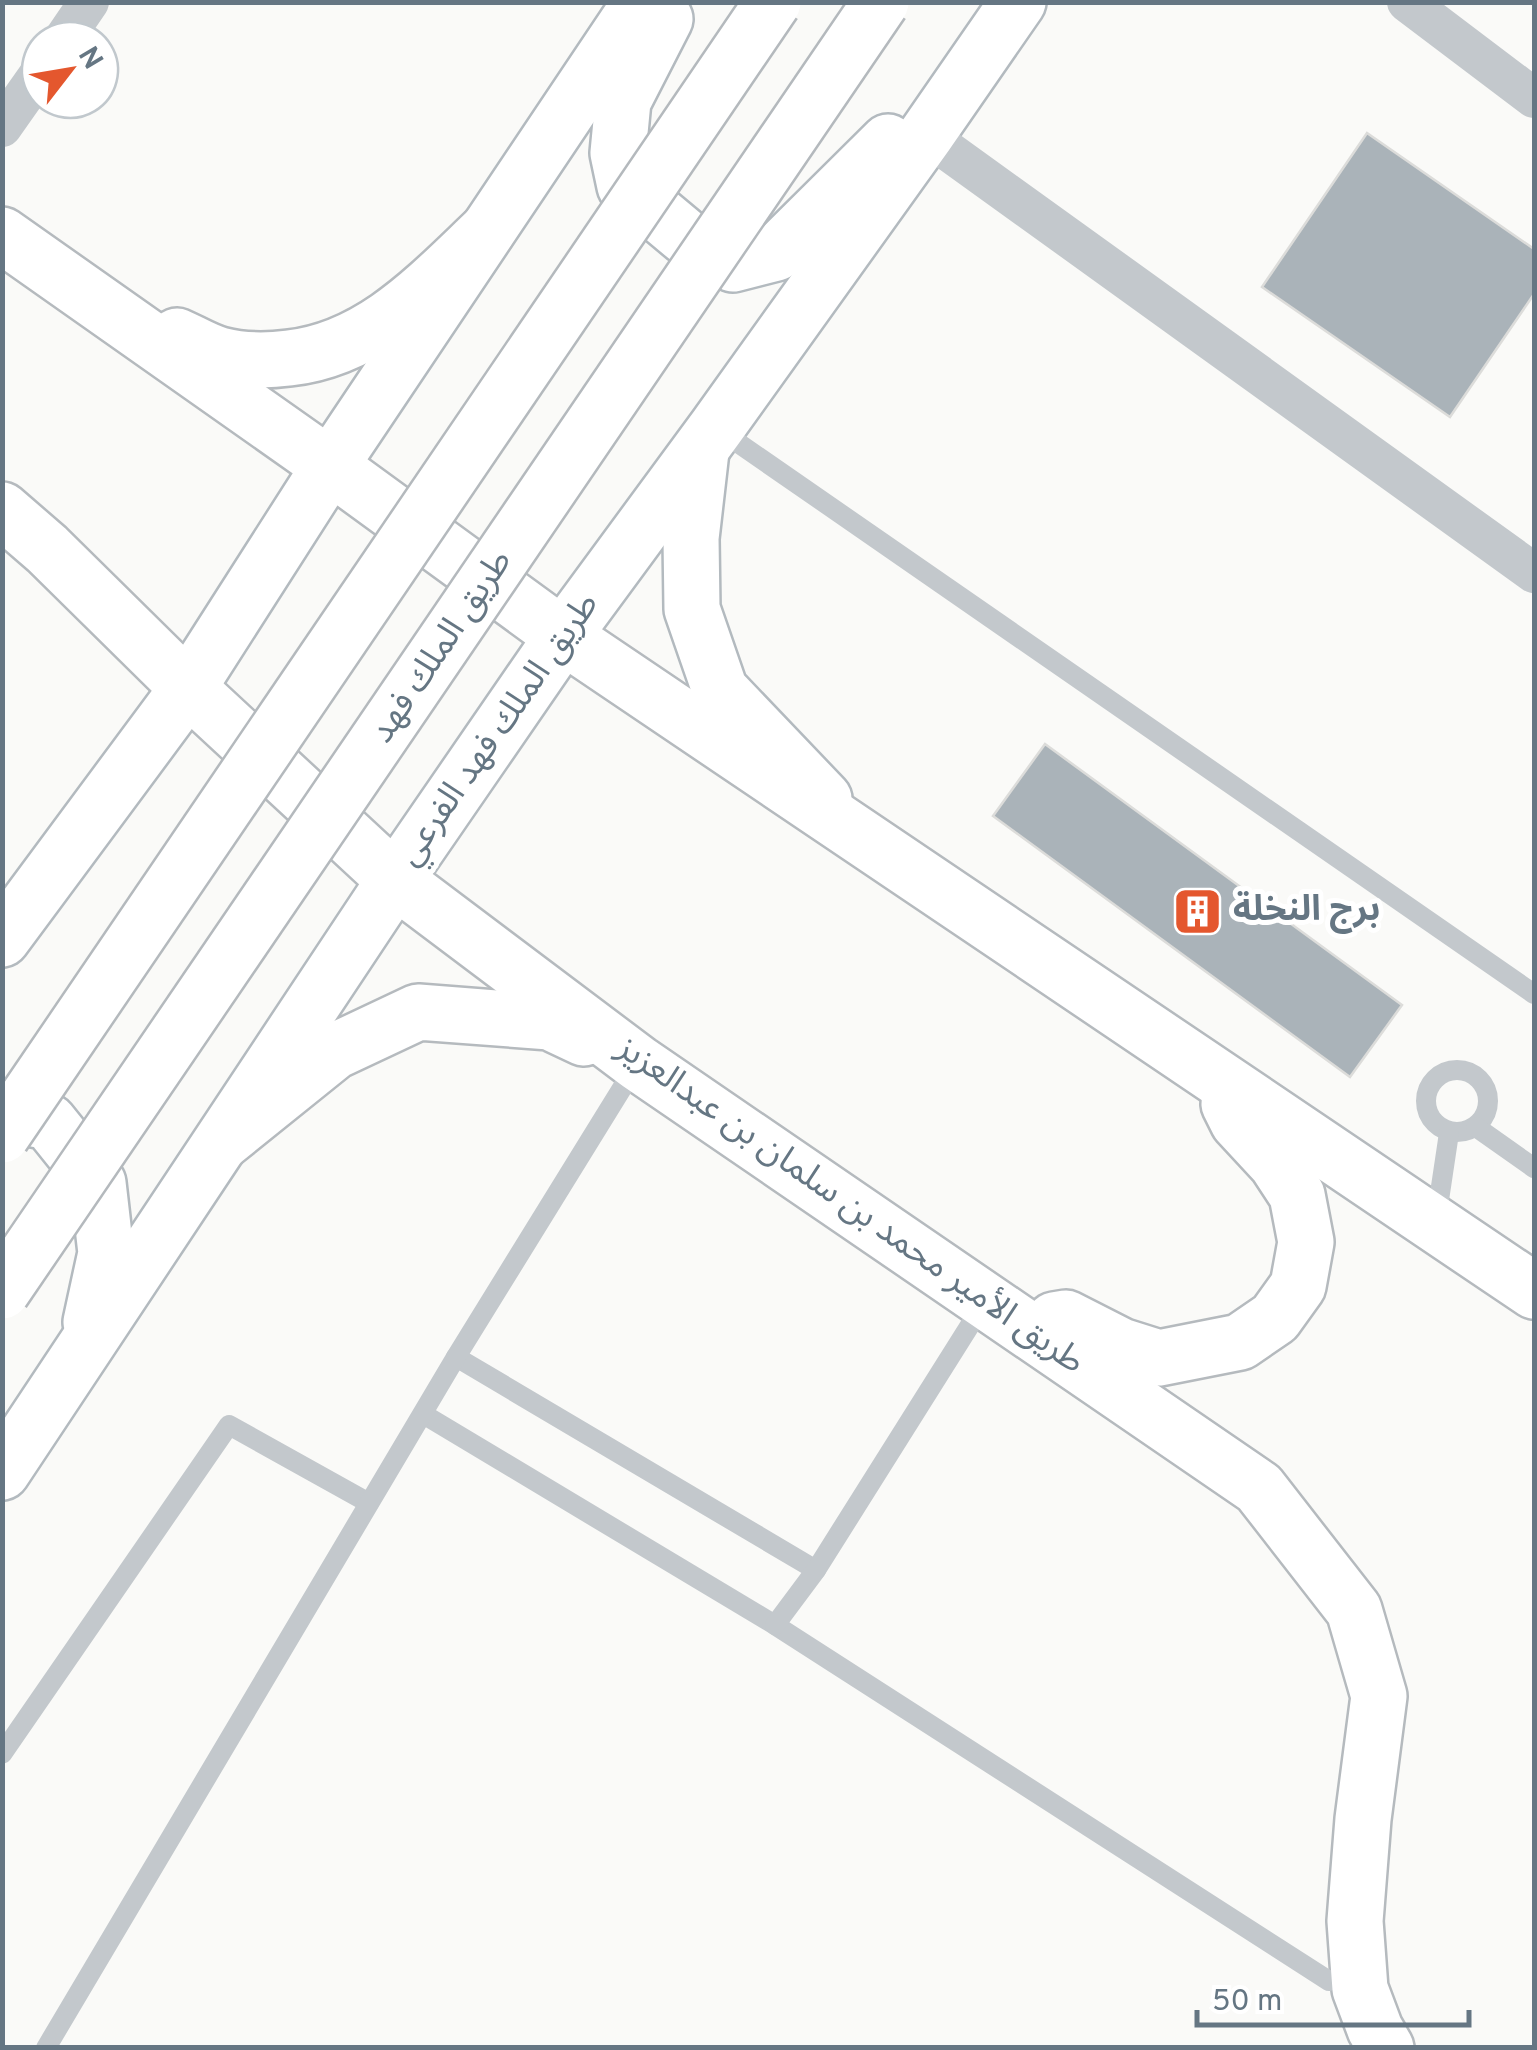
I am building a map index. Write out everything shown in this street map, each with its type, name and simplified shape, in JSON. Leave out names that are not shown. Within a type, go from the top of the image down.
[{"type":"main road","points":[[2,939],[188,688],[330,466],[641,2]]},
{"type":"main road","points":[[673,2],[624,102],[618,153],[625,186],[686,237],[733,264],[776,253],[1008,17]]},
{"type":"main road","points":[[2,1135],[773,2]]},
{"type":"main road","name":"طريق الملك فهد","points":[[2,1291],[881,2]]},
{"type":"main road","name":"طريق الملك فهد الفرعي","points":[[2,1472],[562,636],[709,438],[1008,17]]},
{"type":"main road","points":[[92,297],[220,355],[262,362],[314,356],[358,339],[380,324],[414,299],[487,231]]},
{"type":"main road","points":[[2,236],[330,466],[562,636],[1534,1291]]},
{"type":"main road","points":[[709,438],[691,538],[692,609],[720,690],[860,837]]},
{"type":"main road","name":"طريق الأمير محمد بن سلمان بن عبدالعزيز","points":[[2,510],[395,880],[638,1063],[1258,1488],[1354,1610],[1379,1696],[1355,1921],[1360,1989],[1386,2048]]},
{"type":"main road","points":[[222,1142],[335,1052],[418,1012],[550,1022],[638,1063]]},
{"type":"main road","points":[[1003,1313],[1066,1318],[1121,1346],[1159,1358],[1240,1342],[1274,1318],[1298,1286],[1306,1242],[1298,1195],[1276,1163],[1238,1122],[1212,1072]]},
{"type":"main road","points":[[2,1113],[50,1122],[98,1183],[106,1253],[86,1349]]},
{"type":"street","points":[[1408,2],[1534,98]]},
{"type":"street","points":[[2,127],[20,101]]},
{"type":"street","points":[[926,136],[1534,574]]},
{"type":"lane","points":[[709,438],[1534,994]]},
{"type":"lane","points":[[46,2048],[456,1357],[638,1063]]},
{"type":"lane","points":[[1450,1070],[1464,1070],[1486,1088],[1485,1116],[1476,1127],[1463,1133],[1449,1132],[1436,1126],[1428,1115],[1428,1087],[1437,1076],[1450,1070]]},
{"type":"lane","points":[[1476,1127],[1534,1168]]},
{"type":"lane","points":[[1436,1223],[1449,1132]]},
{"type":"lane","points":[[775,1625],[1003,1313]]},
{"type":"lane","points":[[456,1357],[816,1570]]},
{"type":"lane","points":[[423,1414],[775,1625],[1329,1981]]},
{"type":"lane","points":[[2,1754],[229,1424],[369,1503]]},
{"type":"building","points":[[1367,133],[1534,249],[1534,294],[1450,417],[1262,287]]},
{"type":"building","name":"برج النخلة","points":[[1045,744],[1402,1005],[1350,1077],[993,816]]},
{"type":"place","name":"برج النخلة","points":[[1198,911]]}]
